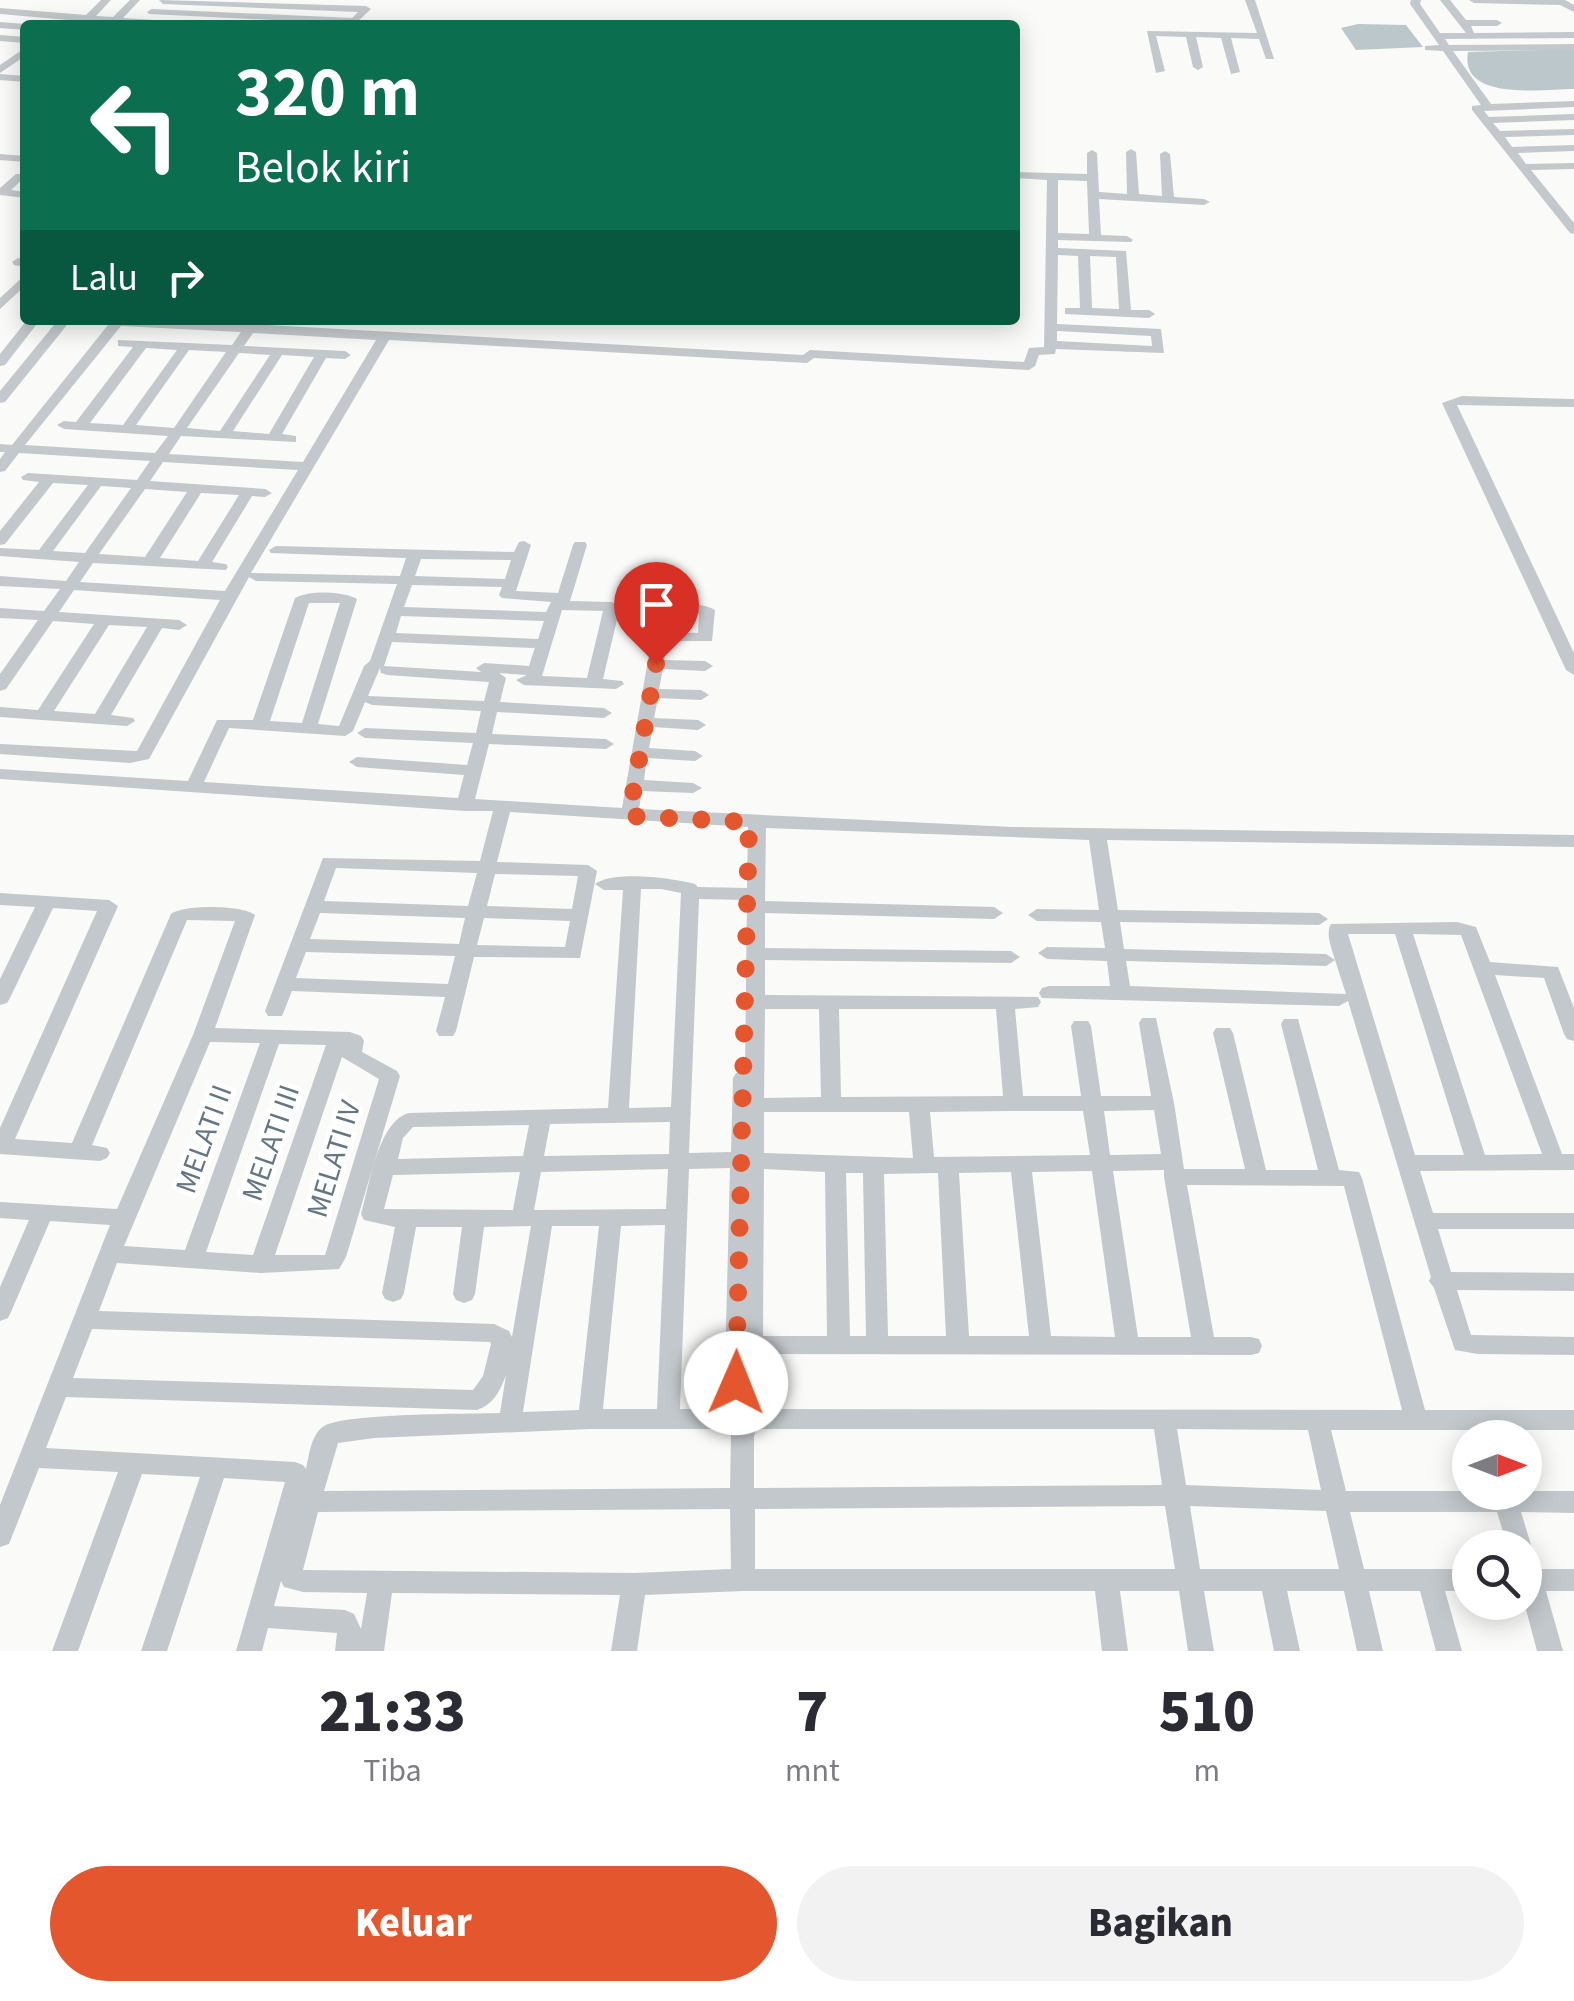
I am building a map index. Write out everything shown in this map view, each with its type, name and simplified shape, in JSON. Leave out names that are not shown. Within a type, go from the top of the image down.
[{"type":"street","points":[[1,12],[62,20],[77,0]]},
{"type":"street","points":[[114,20],[135,0]]},
{"type":"street","points":[[140,20],[164,0],[366,10],[357,20]]},
{"type":"street","points":[[1250,0],[1270,57]]},
{"type":"street","points":[[1416,0],[1414,4],[1488,106]]},
{"type":"street","points":[[1446,0],[1473,36]]},
{"type":"street","points":[[1474,0],[1566,2],[1574,9]]},
{"type":"street","points":[[1455,12],[1542,12],[1533,1]]},
{"type":"street","points":[[270,18],[280,6]]},
{"type":"street","points":[[152,12],[312,20]]},
{"type":"street","points":[[1464,23],[1552,23],[1568,35]]},
{"type":"street","points":[[1160,71],[1150,34],[1263,36]]},
{"type":"street","points":[[1190,34],[1198,67]]},
{"type":"street","points":[[1225,35],[1235,72]]},
{"type":"street","points":[[1438,36],[1568,35]]},
{"type":"street","points":[[1428,48],[1574,47]]},
{"type":"street","points":[[0,73],[20,55]]},
{"type":"street","points":[[1574,104],[1476,108],[1574,230]]},
{"type":"street","points":[[1488,120],[1574,117]]},
{"type":"street","points":[[1498,134],[1574,132]]},
{"type":"street","points":[[1510,150],[1574,148]]},
{"type":"street","points":[[1131,152],[1134,196]]},
{"type":"street","points":[[1092,153],[1094,238]]},
{"type":"street","points":[[1165,154],[1168,197]]},
{"type":"street","points":[[1524,167],[1572,169]]},
{"type":"street","points":[[1020,175],[1093,178]]},
{"type":"street","points":[[193,325],[385,336],[457,335],[758,356],[761,352],[1029,366],[1034,351],[1050,352],[1053,176]]},
{"type":"street","points":[[20,178],[2,192],[20,194]]},
{"type":"street","points":[[1093,195],[1204,202]]},
{"type":"street","points":[[1556,209],[1574,209]]},
{"type":"street","points":[[1052,243],[1094,238],[1128,240]]},
{"type":"street","points":[[1052,243],[1084,252],[1122,254],[1125,313]]},
{"type":"street","points":[[1084,252],[1086,311]]},
{"type":"street","points":[[0,305],[20,284]]},
{"type":"street","points":[[1069,310],[1149,314]]},
{"type":"street","points":[[0,362],[30,325]]},
{"type":"street","points":[[0,399],[62,325]]},
{"type":"street","points":[[0,468],[8,448],[115,325]]},
{"type":"street","points":[[1050,327],[1157,332],[1158,350],[1050,345]]},
{"type":"street","points":[[0,686],[250,328]]},
{"type":"street","points":[[0,749],[130,758],[143,755],[230,596],[385,336]]},
{"type":"street","points":[[0,338],[19,338]]},
{"type":"street","points":[[123,344],[344,355]]},
{"type":"street","points":[[142,344],[72,426],[291,440]]},
{"type":"street","points":[[127,429],[186,346]]},
{"type":"street","points":[[224,435],[278,352]]},
{"type":"street","points":[[274,438],[322,354]]},
{"type":"street","points":[[1574,404],[1449,402],[1574,670]]},
{"type":"street","points":[[8,448],[309,467]]},
{"type":"street","points":[[28,477],[264,493]]},
{"type":"street","points":[[0,541],[50,478]]},
{"type":"street","points":[[43,555],[98,481]]},
{"type":"street","points":[[150,562],[198,488]]},
{"type":"street","points":[[202,566],[248,492]]},
{"type":"street","points":[[524,545],[507,596],[554,606]]},
{"type":"street","points":[[531,675],[580,545]]},
{"type":"street","points":[[276,550],[511,556]]},
{"type":"street","points":[[0,552],[222,567]]},
{"type":"street","points":[[382,667],[395,611],[416,554]]},
{"type":"street","points":[[256,576],[504,582]]},
{"type":"street","points":[[0,581],[230,596]]},
{"type":"street","points":[[260,726],[304,598],[350,599],[308,728]]},
{"type":"street","points":[[395,611],[612,607],[594,683]]},
{"type":"street","points":[[0,613],[179,625]]},
{"type":"street","points":[[43,715],[104,620]]},
{"type":"street","points":[[100,720],[157,623]]},
{"type":"street","points":[[629,816],[660,636]]},
{"type":"street","points":[[388,637],[534,643]]},
{"type":"street","points":[[656,664],[705,666]]},
{"type":"street","points":[[194,786],[222,723],[345,731],[372,666],[498,678],[531,675]]},
{"type":"street","points":[[382,667],[616,684]]},
{"type":"street","points":[[464,806],[498,678]]},
{"type":"street","points":[[650,693],[701,695]]},
{"type":"street","points":[[372,700],[604,714]]},
{"type":"street","points":[[0,712],[127,722]]},
{"type":"street","points":[[645,722],[698,725]]},
{"type":"street","points":[[365,733],[606,744]]},
{"type":"street","points":[[640,753],[694,756]]},
{"type":"street","points":[[357,762],[474,771]]},
{"type":"street","points":[[0,774],[629,816],[752,838],[1099,849],[1574,841]]},
{"type":"street","points":[[634,784],[693,788]]},
{"type":"street","points":[[446,1031],[502,808]]},
{"type":"street","points":[[743,1580],[752,838]]},
{"type":"street","points":[[1099,849],[1120,992]]},
{"type":"street","points":[[275,1011],[284,984],[298,945],[312,908],[328,862],[588,871],[574,954],[298,945]]},
{"type":"street","points":[[618,1114],[632,883]]},
{"type":"street","points":[[604,884],[684,885],[690,893],[668,1420]]},
{"type":"street","points":[[690,893],[752,901],[994,913]]},
{"type":"street","points":[[0,899],[110,909],[1,1146],[89,1151],[180,914],[244,914],[247,918],[0,1536]]},
{"type":"street","points":[[742,1426],[752,1344],[746,1160],[754,1105],[752,901]]},
{"type":"street","points":[[0,998],[48,902]]},
{"type":"street","points":[[312,908],[580,915]]},
{"type":"street","points":[[1038,915],[1318,920]]},
{"type":"street","points":[[1405,1163],[1564,1162],[1465,928],[1338,928],[1337,933],[1422,1221],[1440,1281],[1463,1343],[1574,1346]]},
{"type":"street","points":[[1402,928],[1477,1163]]},
{"type":"street","points":[[1047,953],[1326,960]]},
{"type":"street","points":[[755,954],[1012,957]]},
{"type":"street","points":[[1482,968],[1550,972],[1574,1034]]},
{"type":"street","points":[[284,984],[456,990]]},
{"type":"street","points":[[754,1002],[1005,1003],[1120,992],[1339,999]]},
{"type":"street","points":[[829,1001],[831,1106]]},
{"type":"street","points":[[1005,1003],[1014,1105]]},
{"type":"street","points":[[1148,1023],[1204,1346]]},
{"type":"street","points":[[1291,1024],[1330,1177]]},
{"type":"street","points":[[1081,1026],[1128,1345]]},
{"type":"street","points":[[1223,1033],[1258,1178]]},
{"type":"street","points":[[203,1034],[338,1040]]},
{"type":"street","name":"MELATI II","points":[[192,1261],[272,1037]]},
{"type":"street","name":"MELATI IV","points":[[261,1264],[331,1263],[335,1256],[390,1079],[387,1073],[351,1055],[354,1041],[338,1040]]},
{"type":"street","name":"MELATI III","points":[[261,1264],[338,1040]]},
{"type":"street","points":[[754,1105],[1164,1103]]},
{"type":"street","points":[[919,1106],[924,1166]]},
{"type":"street","points":[[676,1216],[406,1218],[372,1214],[394,1135],[408,1120],[680,1114]]},
{"type":"street","points":[[510,1422],[532,1218],[532,1164],[540,1118]]},
{"type":"street","points":[[384,1167],[746,1160],[873,1166],[1102,1161],[1258,1178],[1352,1178],[1416,1420]]},
{"type":"street","points":[[1021,1164],[1041,1346]]},
{"type":"street","points":[[835,1165],[840,1347]]},
{"type":"street","points":[[948,1165],[958,1346]]},
{"type":"street","points":[[873,1166],[877,1345]]},
{"type":"street","points":[[0,1210],[124,1218]]},
{"type":"street","points":[[0,1312],[43,1213]]},
{"type":"street","points":[[590,1419],[611,1217]]},
{"type":"street","points":[[392,1293],[406,1218]]},
{"type":"street","points":[[464,1294],[474,1218]]},
{"type":"street","points":[[1422,1221],[1574,1221]]},
{"type":"street","points":[[111,1254],[261,1264]]},
{"type":"street","points":[[1440,1281],[1574,1282]]},
{"type":"street","points":[[58,1388],[477,1400],[486,1396],[490,1388],[502,1344],[501,1337],[494,1333],[84,1320]]},
{"type":"street","points":[[752,1344],[1251,1346]]},
{"type":"street","points":[[1452,1580],[743,1580],[634,1584],[294,1579],[290,1572],[325,1441],[332,1434],[374,1428],[590,1419],[742,1426],[1574,1420]]},
{"type":"street","points":[[1164,1421],[1201,1651]]},
{"type":"street","points":[[1318,1422],[1370,1651]]},
{"type":"street","points":[[30,1458],[295,1472],[297,1480],[249,1651]]},
{"type":"street","points":[[65,1651],[134,1462]]},
{"type":"street","points":[[154,1651],[216,1466]]},
{"type":"street","points":[[310,1502],[1178,1495],[1452,1502]]},
{"type":"street","points":[[1542,1502],[1574,1502]]},
{"type":"street","points":[[1542,1577],[1574,1580]]},
{"type":"street","points":[[1272,1578],[1287,1651]]},
{"type":"street","points":[[1106,1579],[1115,1651]]},
{"type":"street","points":[[1429,1580],[1449,1651]]},
{"type":"street","points":[[371,1651],[381,1581]]},
{"type":"street","points":[[624,1651],[634,1584]]},
{"type":"street","points":[[259,1616],[345,1622],[352,1636],[348,1651]]},
{"type":"street","points":[[1541,1620],[1550,1651]]},
{"type":"shaded area","points":[[1358,24],[1406,25],[1423,47],[1356,50],[1341,28]]},
{"type":"shaded area","points":[[1574,49],[1574,89],[1489,86],[1476,79],[1469,68],[1468,52]]},
{"type":"route","points":[[656,664],[629,816],[749,822],[736,1383]]}]
